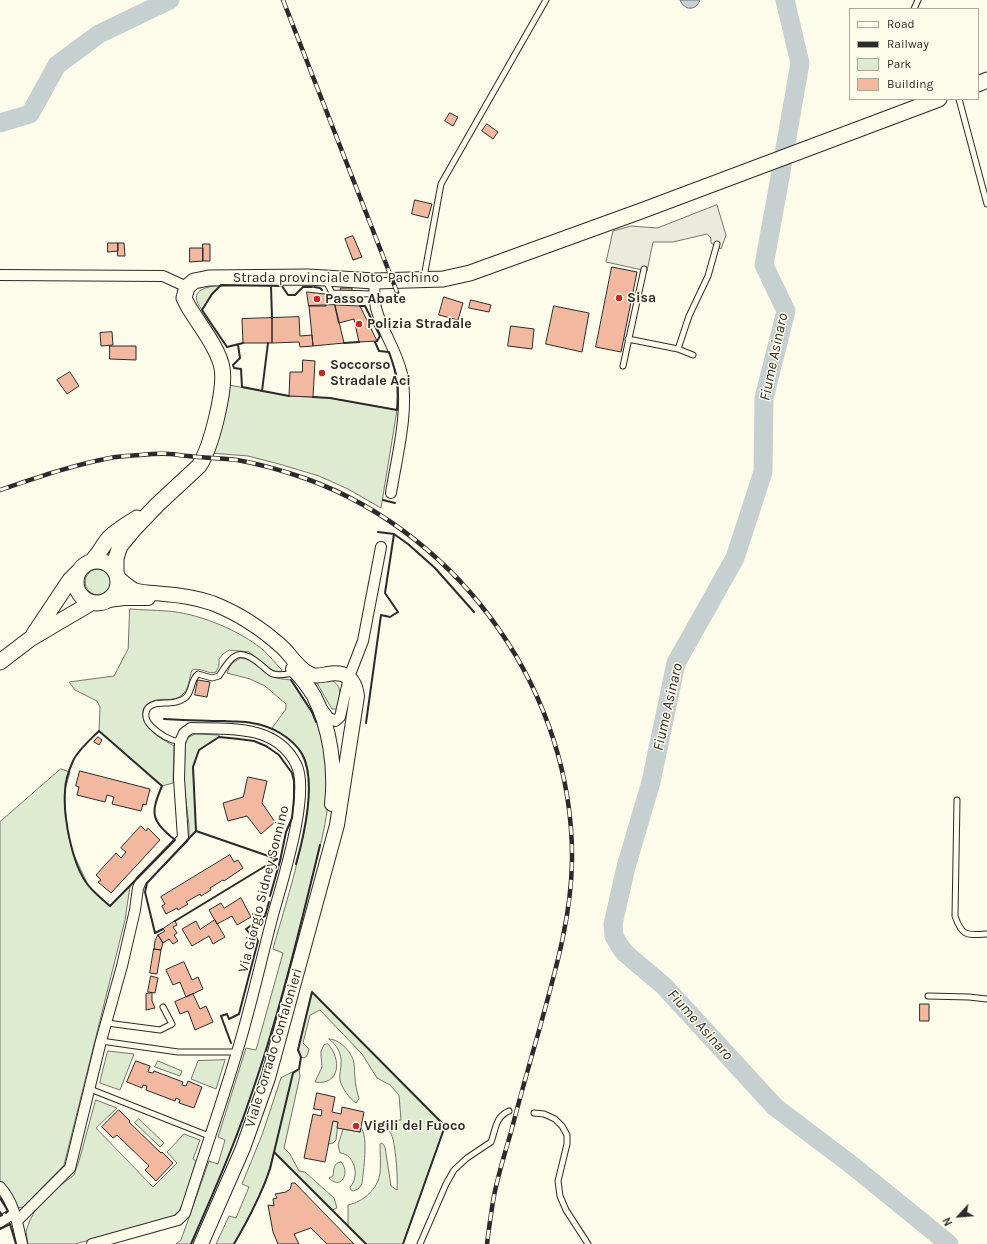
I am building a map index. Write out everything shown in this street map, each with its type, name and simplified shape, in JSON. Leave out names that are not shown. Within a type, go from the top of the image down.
[{"type":"main road","name":"Strada provinciale Noto-Pachino","points":[[187,287],[194,282],[209,278],[325,278],[374,287],[423,280],[442,280],[483,269],[936,100]]},
{"type":"main road","points":[[108,600],[115,594],[118,585],[116,575],[116,558],[120,546],[158,504],[191,474],[203,459],[215,422],[223,380],[222,368],[219,358],[184,298],[187,287]]},
{"type":"main road","points":[[30,639],[70,580],[85,564],[92,561],[99,554],[115,532],[158,504]]},
{"type":"main road","points":[[92,561],[106,563],[112,567],[116,575],[134,590],[194,598],[212,603],[257,626],[283,648],[302,669],[310,675],[316,676],[332,673],[342,674],[349,677],[354,682],[357,696],[337,825],[319,893]]},
{"type":"main road","points":[[79,570],[76,578],[77,589],[84,599],[91,603],[100,603],[108,600],[124,598],[146,598],[193,603],[227,616],[252,631],[277,652],[307,685],[314,696],[322,717],[331,750],[333,773],[331,815],[319,893]]},
{"type":"main road","points":[[0,662],[30,639],[91,603]]},
{"type":"main road","name":"Viale Corrado Confalonieri","points":[[201,1244],[243,1148],[268,1078],[319,893]]},
{"type":"street","points":[[0,275],[163,276],[187,287]]},
{"type":"street","points":[[374,287],[376,309],[402,373],[404,389],[401,433],[391,493]]},
{"type":"street","points":[[314,696],[328,717],[335,721],[338,720],[349,677],[363,641],[381,547]]},
{"type":"street","name":"Via Giorgio Sidney Sonnino","points":[[92,1244],[119,1240],[178,1220],[185,1213],[209,1136],[238,1052],[295,832],[300,794],[300,775],[296,764],[286,750],[266,736],[250,730],[191,728],[184,733],[180,742]]},
{"type":"street","points":[[0,1222],[16,1217],[70,1168],[101,1041],[122,966],[135,910],[138,888],[141,881],[183,838],[179,779],[180,742]]},
{"type":"street","points":[[0,1187],[4,1190],[16,1217],[22,1244]]},
{"type":"lane","points":[[423,280],[441,184],[546,0]]},
{"type":"lane","points":[[959,100],[987,204]]},
{"type":"lane","points":[[678,349],[689,316],[708,276],[716,244]]},
{"type":"lane","points":[[623,366],[644,269]]},
{"type":"lane","points":[[628,339],[678,349],[693,355]]},
{"type":"lane","points":[[180,742],[171,741],[159,734],[149,724],[145,713],[148,708],[154,704],[177,701],[185,698],[190,693],[194,677],[198,674],[212,678],[219,676],[228,661],[234,656],[243,654],[252,657],[272,674],[281,675],[297,673]]},
{"type":"lane","points":[[958,800],[955,916],[961,930],[967,935],[987,934]]},
{"type":"lane","points":[[928,996],[987,999]]},
{"type":"lane","points":[[107,1023],[160,1030],[172,1024],[163,1007]]},
{"type":"lane","points":[[101,1041],[178,1052],[238,1052]]},
{"type":"lane","points":[[90,1088],[209,1136]]},
{"type":"lane","points":[[420,1244],[446,1184],[454,1170],[467,1158],[492,1142],[498,1119],[509,1111]]},
{"type":"lane","points":[[534,1113],[544,1114],[555,1119],[568,1135],[558,1181],[560,1196],[566,1210],[588,1244]]},
{"type":"green space","points":[[221,285],[212,294],[202,310],[196,298],[197,294],[209,287]]},
{"type":"green space","points":[[229,385],[289,396],[330,398],[397,410],[381,508],[348,489],[319,476],[248,456],[210,453]]},
{"type":"green space","points":[[98,569],[107,573],[111,582],[107,591],[98,595],[89,591],[85,582],[89,573]]},
{"type":"green space","points":[[130,609],[178,612],[214,622],[238,633],[261,648],[282,670],[280,672],[272,670],[249,652],[229,650],[219,659],[219,666],[216,672],[210,673],[199,669],[192,670],[186,690],[179,697],[173,699],[159,699],[149,703],[143,710],[143,718],[145,723],[153,732],[174,746],[173,783],[162,786],[99,731],[100,707],[97,701],[75,690],[69,682],[114,676],[128,649]]},
{"type":"green space","points":[[241,658],[250,660],[271,676],[291,680],[302,696],[316,721],[322,737],[327,762],[329,794],[325,824],[318,854],[273,1028],[257,1079],[221,1175],[191,1244],[176,1244],[181,1240],[209,1161],[218,1164],[225,1140],[218,1137],[246,1048],[256,1050],[283,953],[273,949],[300,849],[306,820],[309,793],[308,770],[302,753],[292,742],[272,728],[286,709],[286,704],[265,686],[250,679],[227,673],[231,664]]},
{"type":"green space","points":[[331,680],[338,685],[340,692],[337,709],[332,709],[317,683]]},
{"type":"green space","points":[[196,734],[219,735],[219,737],[199,750],[193,767],[196,831],[189,839],[189,825],[184,785],[185,746],[187,739]]},
{"type":"green space","points":[[61,769],[70,772],[65,790],[68,834],[73,853],[88,885],[110,906],[130,886],[125,920],[64,1165],[23,1207],[17,1208],[7,1189],[0,1181],[0,822]]},
{"type":"green space","points":[[312,992],[445,1126],[403,1244],[366,1244],[348,1227],[348,1205],[359,1201],[369,1194],[379,1179],[380,1144],[382,1143],[385,1147],[391,1186],[397,1190],[397,1171],[394,1145],[386,1121],[401,1120],[399,1095],[390,1085],[377,1078],[362,1054],[320,1010],[310,1015],[303,1043],[309,1049],[307,1056],[304,1058],[301,1057],[298,1050]]},
{"type":"green space","points":[[329,1039],[337,1041],[349,1051],[351,1055],[359,1099],[356,1103],[348,1096],[341,1083],[340,1053],[337,1047]]},
{"type":"green space","points":[[328,1044],[337,1064],[334,1076],[330,1080],[315,1082],[322,1067],[321,1051],[324,1045]]},
{"type":"green space","points":[[108,1051],[134,1054],[120,1090],[100,1083]]},
{"type":"green space","points":[[225,1060],[216,1089],[191,1079],[198,1061]]},
{"type":"green space","points":[[158,1061],[182,1071],[180,1076],[155,1067]]},
{"type":"green space","points":[[299,1069],[300,1076],[284,1148],[290,1154],[299,1171],[305,1172],[334,1198],[337,1208],[332,1210],[274,1152],[265,1184],[247,1222],[234,1244],[216,1244],[229,1216],[236,1218],[249,1187],[242,1184],[262,1135],[281,1078]]},
{"type":"green space","points":[[96,1100],[117,1108],[96,1128],[153,1187],[177,1163],[167,1152],[184,1134],[200,1140],[193,1159],[196,1161],[184,1201],[179,1211],[172,1217],[75,1244],[28,1244],[26,1231],[37,1207],[49,1194],[74,1175]]},
{"type":"green space","points":[[139,1119],[164,1143],[160,1147],[135,1123]]},
{"type":"green space","points":[[333,1121],[338,1122],[336,1140],[333,1143],[328,1144]]},
{"type":"green space","points":[[361,1128],[365,1138],[362,1184],[358,1189],[353,1191],[350,1187],[355,1178],[354,1167],[349,1157],[340,1153],[338,1145],[343,1129],[360,1132]]},
{"type":"green space","points":[[341,1162],[344,1166],[345,1175],[341,1181],[333,1181],[329,1178],[333,1176],[335,1165]]},
{"type":"shaded area","points":[[680,0],[700,0],[693,8],[687,8]]},
{"type":"shaded area","points":[[717,205],[726,235],[721,249],[711,243],[711,238],[707,234],[673,242],[653,242],[647,271],[606,262],[613,231],[631,226],[657,228]]},
{"type":"building","points":[[450,113],[458,117],[453,126],[445,121]]},
{"type":"building","points":[[487,124],[498,132],[493,139],[482,131]]},
{"type":"building","points":[[415,200],[432,204],[428,218],[412,214]]},
{"type":"building","points":[[353,236],[362,257],[353,260],[345,239]]},
{"type":"building","points":[[108,243],[118,243],[118,251],[108,252]]},
{"type":"building","points":[[118,243],[124,243],[125,256],[118,256]]},
{"type":"building","points":[[203,244],[210,244],[210,261],[203,261]]},
{"type":"building","points":[[190,248],[203,248],[203,261],[190,262]]},
{"type":"building","points":[[612,267],[637,272],[621,352],[596,347]]},
{"type":"building","points":[[341,288],[352,288],[352,299],[340,299]]},
{"type":"building","points":[[307,292],[325,294],[328,302],[326,301],[326,306],[309,306]]},
{"type":"building","points":[[444,297],[463,303],[458,320],[439,315]]},
{"type":"building","points":[[471,300],[491,305],[489,312],[469,308]]},
{"type":"building","points":[[335,305],[344,343],[313,346],[309,306]]},
{"type":"building","points":[[335,305],[360,306],[377,341],[359,342],[354,319],[339,323]]},
{"type":"building","points":[[554,306],[589,313],[582,352],[546,344]]},
{"type":"building","points":[[299,317],[300,336],[312,335],[313,346],[300,347],[299,342],[272,343],[272,318]]},
{"type":"building","points":[[272,318],[272,343],[243,343],[242,319]]},
{"type":"building","points":[[511,326],[534,329],[532,349],[508,346]]},
{"type":"building","points":[[112,332],[113,345],[101,346],[100,333]]},
{"type":"building","points":[[110,346],[136,346],[136,360],[110,359]]},
{"type":"building","points":[[303,360],[315,361],[313,397],[289,396],[290,372],[302,372]]},
{"type":"building","points":[[70,372],[79,386],[67,394],[57,380]]},
{"type":"building","points":[[198,680],[210,682],[207,697],[195,695]]},
{"type":"building","points":[[98,737],[102,740],[99,745],[94,742]]},
{"type":"building","points":[[80,771],[150,789],[146,805],[143,804],[141,811],[112,804],[114,797],[107,795],[105,802],[77,795],[79,787],[76,786]]},
{"type":"building","points":[[248,777],[267,781],[262,803],[275,822],[261,834],[247,816],[228,821],[223,803],[243,797]]},
{"type":"building","points":[[141,826],[146,831],[148,828],[160,840],[111,893],[98,882],[101,880],[96,875],[116,853],[121,858],[126,852],[121,848]]},
{"type":"building","points":[[230,855],[234,862],[238,860],[243,868],[224,881],[223,880],[210,888],[211,890],[201,896],[200,894],[186,902],[188,904],[178,910],[177,908],[166,914],[162,906],[165,904],[161,897]]},
{"type":"building","points":[[241,898],[251,917],[237,925],[232,916],[217,924],[209,910],[221,903],[224,908]]},
{"type":"building","points":[[215,920],[225,937],[213,944],[209,936],[192,946],[182,929],[196,921],[200,929]]},
{"type":"building","points":[[175,921],[177,925],[173,927],[177,933],[174,935],[178,941],[173,944],[169,939],[163,943],[158,935],[165,931],[163,929]]},
{"type":"building","points":[[158,935],[163,943],[161,950],[154,949],[155,941]]},
{"type":"building","points":[[154,949],[161,950],[157,974],[150,973]]},
{"type":"building","points":[[184,962],[192,980],[198,977],[203,989],[186,997],[180,982],[173,985],[166,970]]},
{"type":"building","points":[[151,976],[158,978],[155,993],[148,992]]},
{"type":"building","points":[[152,993],[152,1001],[155,1008],[146,1010],[146,994]]},
{"type":"building","points":[[193,994],[200,1009],[206,1006],[213,1022],[195,1030],[188,1011],[180,1014],[175,1002]]},
{"type":"building","points":[[920,1004],[929,1004],[929,1021],[920,1021]]},
{"type":"building","points":[[136,1061],[150,1066],[148,1072],[153,1073],[154,1071],[183,1082],[182,1085],[186,1086],[188,1081],[202,1087],[194,1108],[179,1103],[180,1100],[176,1098],[175,1101],[146,1090],[147,1086],[143,1085],[142,1088],[127,1082]]},
{"type":"building","points":[[317,1093],[335,1097],[332,1112],[341,1114],[342,1107],[364,1112],[360,1132],[337,1128],[338,1122],[333,1121],[325,1162],[304,1158],[313,1114],[321,1116],[322,1110],[314,1109]]},
{"type":"building","points":[[119,1110],[130,1121],[129,1122],[173,1163],[156,1181],[145,1170],[149,1166],[117,1135],[113,1138],[102,1127]]},
{"type":"building","points":[[292,1183],[295,1183],[354,1244],[327,1244],[311,1228],[294,1234],[299,1244],[278,1244],[273,1232],[268,1205],[274,1206],[273,1199],[277,1198],[275,1194],[286,1192],[290,1189]]},
{"type":"waterway","name":"Fiume Asinaro","points":[[0,123],[30,114],[57,65],[99,34],[170,0]]},
{"type":"waterway","name":"Fiume Asinaro","points":[[785,0],[800,63],[764,265],[786,311],[764,398],[763,472],[735,558],[676,663],[651,782],[626,867],[613,924],[614,936],[625,953],[664,986],[775,1107],[853,1166],[949,1244]]},
{"type":"railway","points":[[283,0],[397,292]]},
{"type":"railway","points":[[0,490],[82,464],[118,457],[148,454],[167,454],[237,460],[272,468],[307,479],[363,505],[414,539],[460,581],[499,629],[530,682],[553,739],[568,799],[572,861],[569,904],[561,945],[494,1196],[487,1244]]},
{"type":"wall","points":[[243,343],[227,347],[202,310],[212,294],[221,285],[282,286],[288,295],[295,295],[303,287],[312,287]]},
{"type":"wall","points":[[271,286],[272,318]]},
{"type":"wall","points":[[314,287],[322,290]]},
{"type":"wall","points":[[360,306],[365,306],[380,336],[377,341]]},
{"type":"wall","points":[[344,343],[359,342]]},
{"type":"wall","points":[[313,397],[330,398],[397,410],[398,394],[396,374],[392,360],[389,352],[379,351],[375,342]]},
{"type":"wall","points":[[262,391],[268,343]]},
{"type":"wall","points":[[238,345],[240,358],[233,365],[234,368],[241,369],[242,387],[289,396]]},
{"type":"wall","points":[[383,500],[395,503]]},
{"type":"wall","points":[[378,532],[394,534],[408,544],[435,568],[474,612]]},
{"type":"wall","points":[[366,723],[381,615],[390,617],[398,612],[385,593],[394,534]]},
{"type":"wall","points":[[291,680],[312,712],[316,722]]},
{"type":"wall","points":[[164,719],[249,722],[274,730],[293,742],[302,754],[309,779],[308,809],[296,864]]},
{"type":"wall","points":[[99,731],[162,786],[156,803],[155,816],[161,827],[175,840],[110,906],[88,885],[77,865],[67,826],[65,801],[65,787],[75,757],[99,731]]},
{"type":"wall","points":[[163,929],[155,933],[145,892],[147,883],[196,831],[193,767],[199,750],[219,737],[254,741],[266,746],[279,755],[292,773],[294,781],[292,818],[286,832],[280,861],[270,896]]},
{"type":"wall","points":[[196,831],[277,859]]},
{"type":"wall","points":[[191,1244],[242,1122],[259,1072],[287,976],[320,845]]},
{"type":"wall","points":[[175,921],[277,859]]},
{"type":"wall","points":[[231,1043],[221,1016],[227,1014],[229,1019],[239,1014],[258,941],[253,932],[250,934],[246,929],[265,916],[269,902]]},
{"type":"wall","points":[[234,1244],[254,1207],[270,1169],[293,1073],[299,1069],[301,1057],[298,1050],[312,992],[445,1126],[403,1244]]},
{"type":"wall","points":[[274,1152],[366,1244]]},
{"type":"wall","points":[[0,1198],[8,1211],[6,1213]]},
{"type":"wall","points":[[0,1212],[2,1215],[0,1216]]},
{"type":"wall","points":[[0,1229],[10,1224],[16,1244]]},
{"type":"place","name":"Sisa","points":[[619,298]]},
{"type":"place","name":"Passo Abate","points":[[317,299]]},
{"type":"place","name":"Polizia Stradale","points":[[359,324]]},
{"type":"place","name":"Soccorso Stradale Aci","points":[[322,373]]},
{"type":"place","name":"Vigili del Fuoco","points":[[356,1126]]}]
